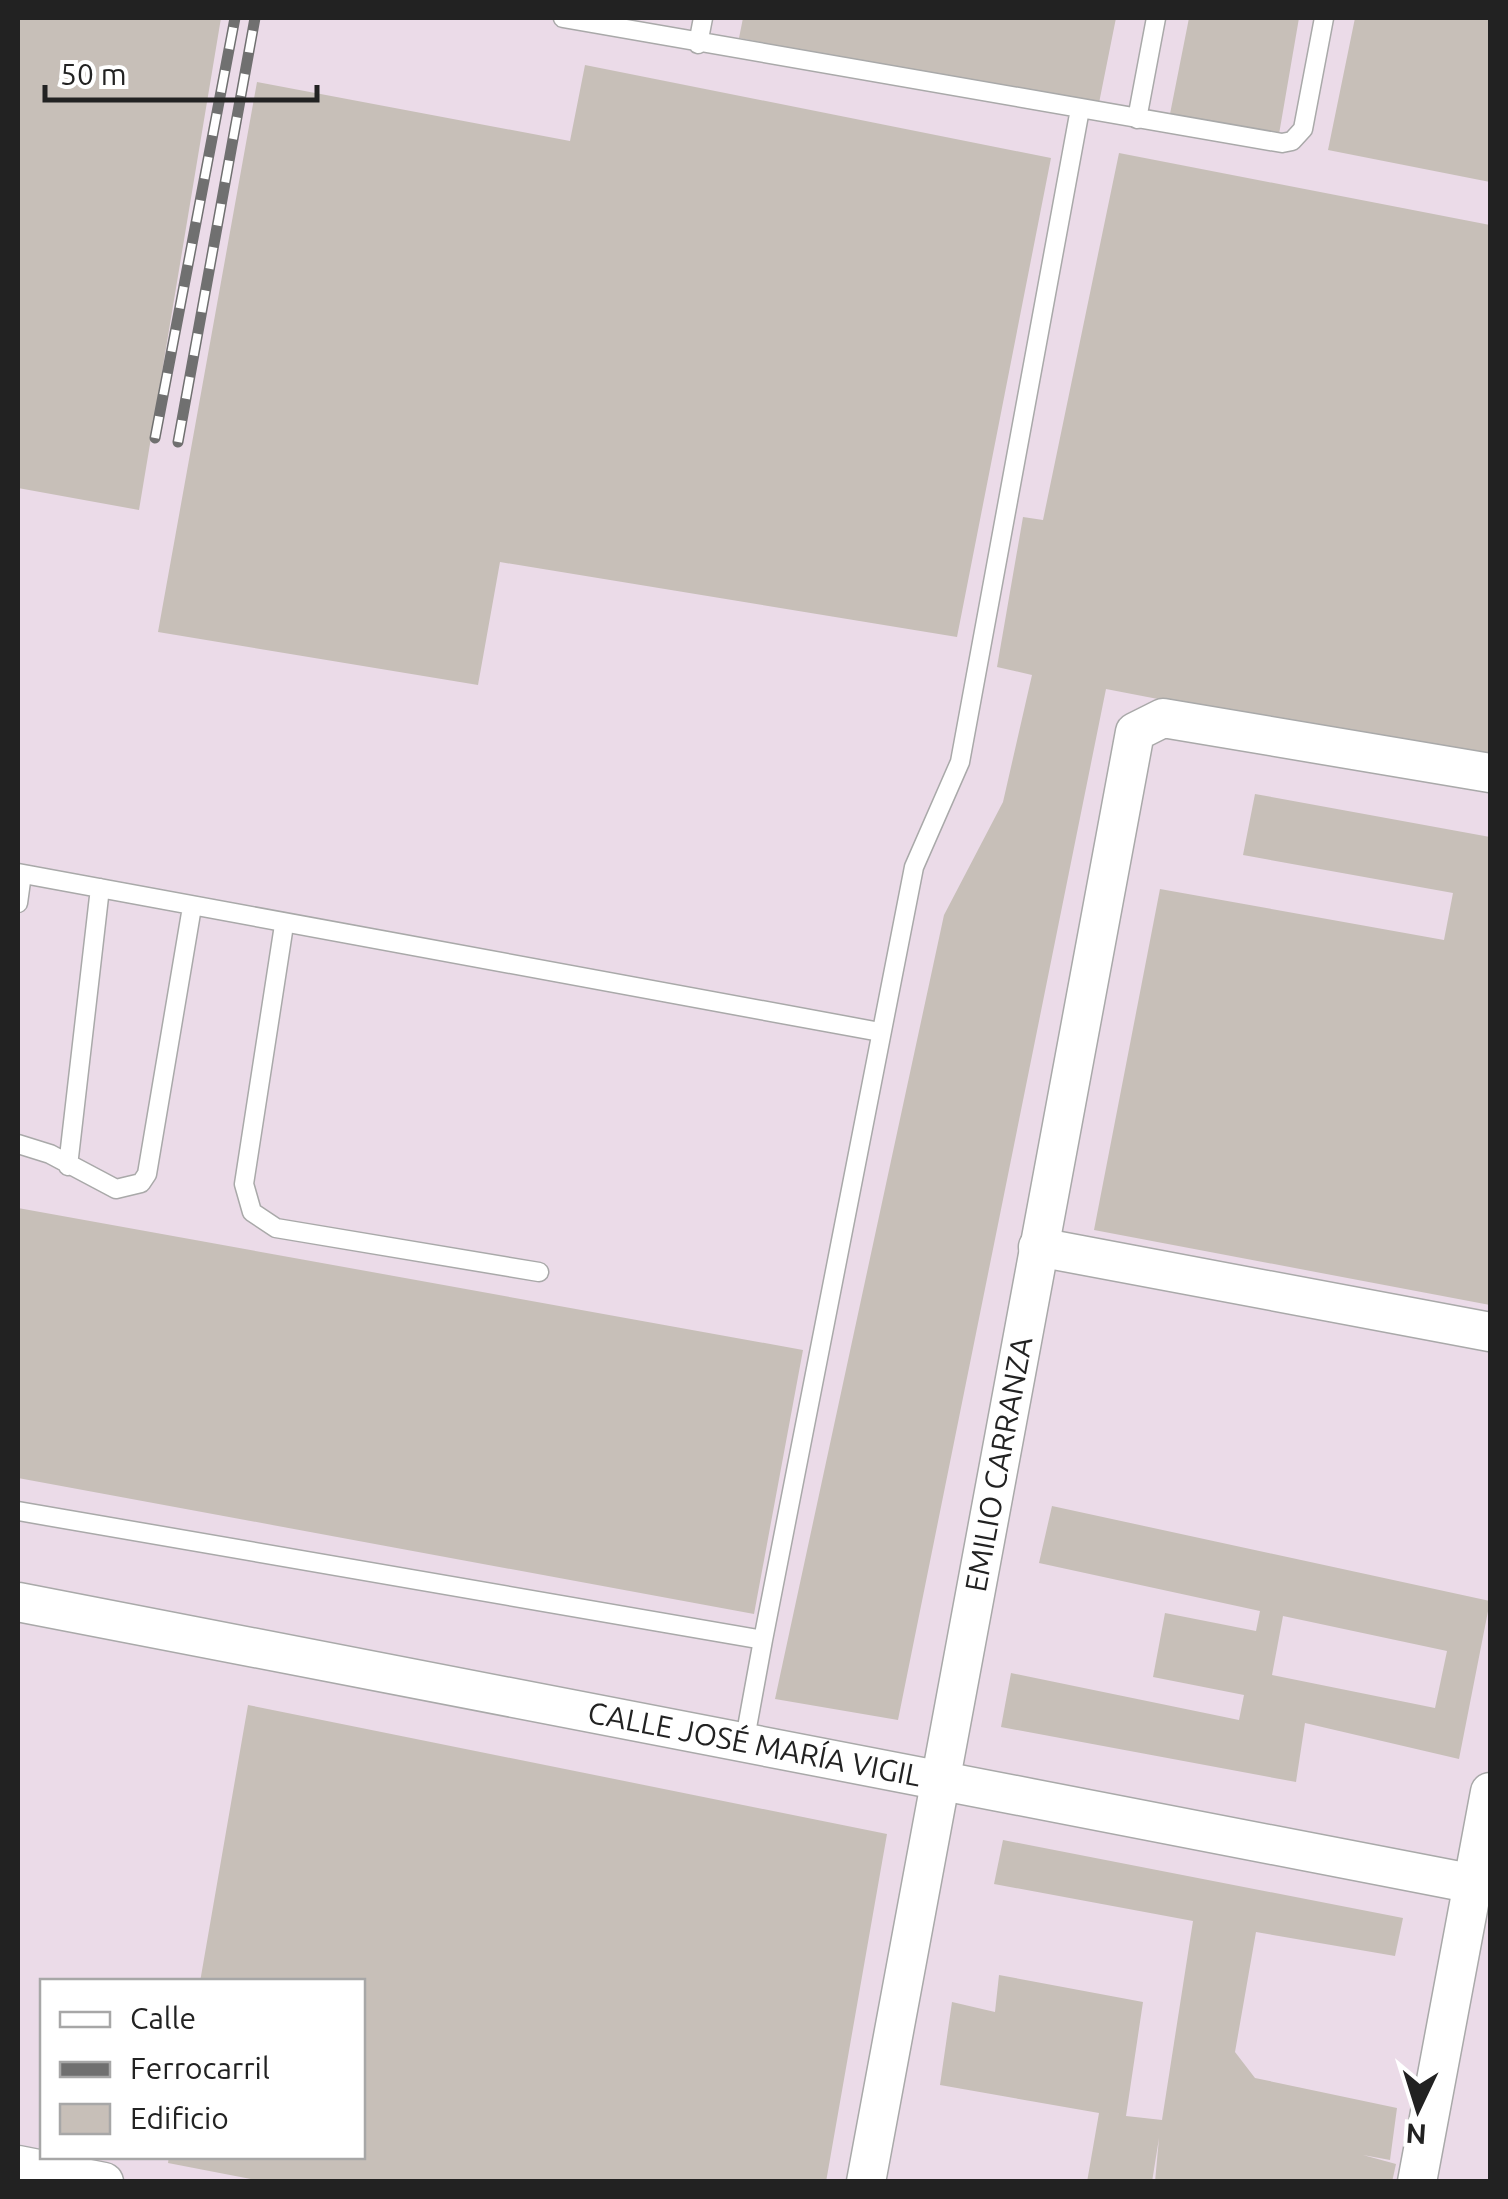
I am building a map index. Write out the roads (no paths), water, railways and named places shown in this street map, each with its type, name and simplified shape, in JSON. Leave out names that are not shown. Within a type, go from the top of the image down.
[{"type":"street","name":"EMILIO CARRANZA","points":[[866,2182],[1128,748],[1135,732],[1163,718],[1490,774]]},
{"type":"street","points":[[1038,1247],[1490,1332]]},
{"type":"street","name":"CALLE JOSÉ MARÍA VIGIL","points":[[18,1602],[1482,1885]]},
{"type":"street","points":[[1417,2182],[1482,1885],[1490,1792]]},
{"type":"street","points":[[18,2165],[104,2182]]},
{"type":"lane","points":[[563,18],[1137,119],[1292,141],[1303,129],[1324,18]]},
{"type":"lane","points":[[698,44],[703,18]]},
{"type":"lane","points":[[1137,119],[1156,18]]},
{"type":"lane","points":[[744,1744],[914,867],[960,762],[1080,109]]},
{"type":"lane","points":[[18,903],[20,874],[880,1032]]},
{"type":"lane","points":[[68,1166],[100,888]]},
{"type":"lane","points":[[18,1144],[116,1189],[135,1188],[146,1174],[192,907]]},
{"type":"lane","points":[[284,925],[244,1184],[252,1212],[276,1228],[539,1272]]},
{"type":"lane","points":[[18,1512],[763,1640]]},
{"type":"railway","points":[[155,438],[235,18]]},
{"type":"railway","points":[[178,442],[255,18]]}]
